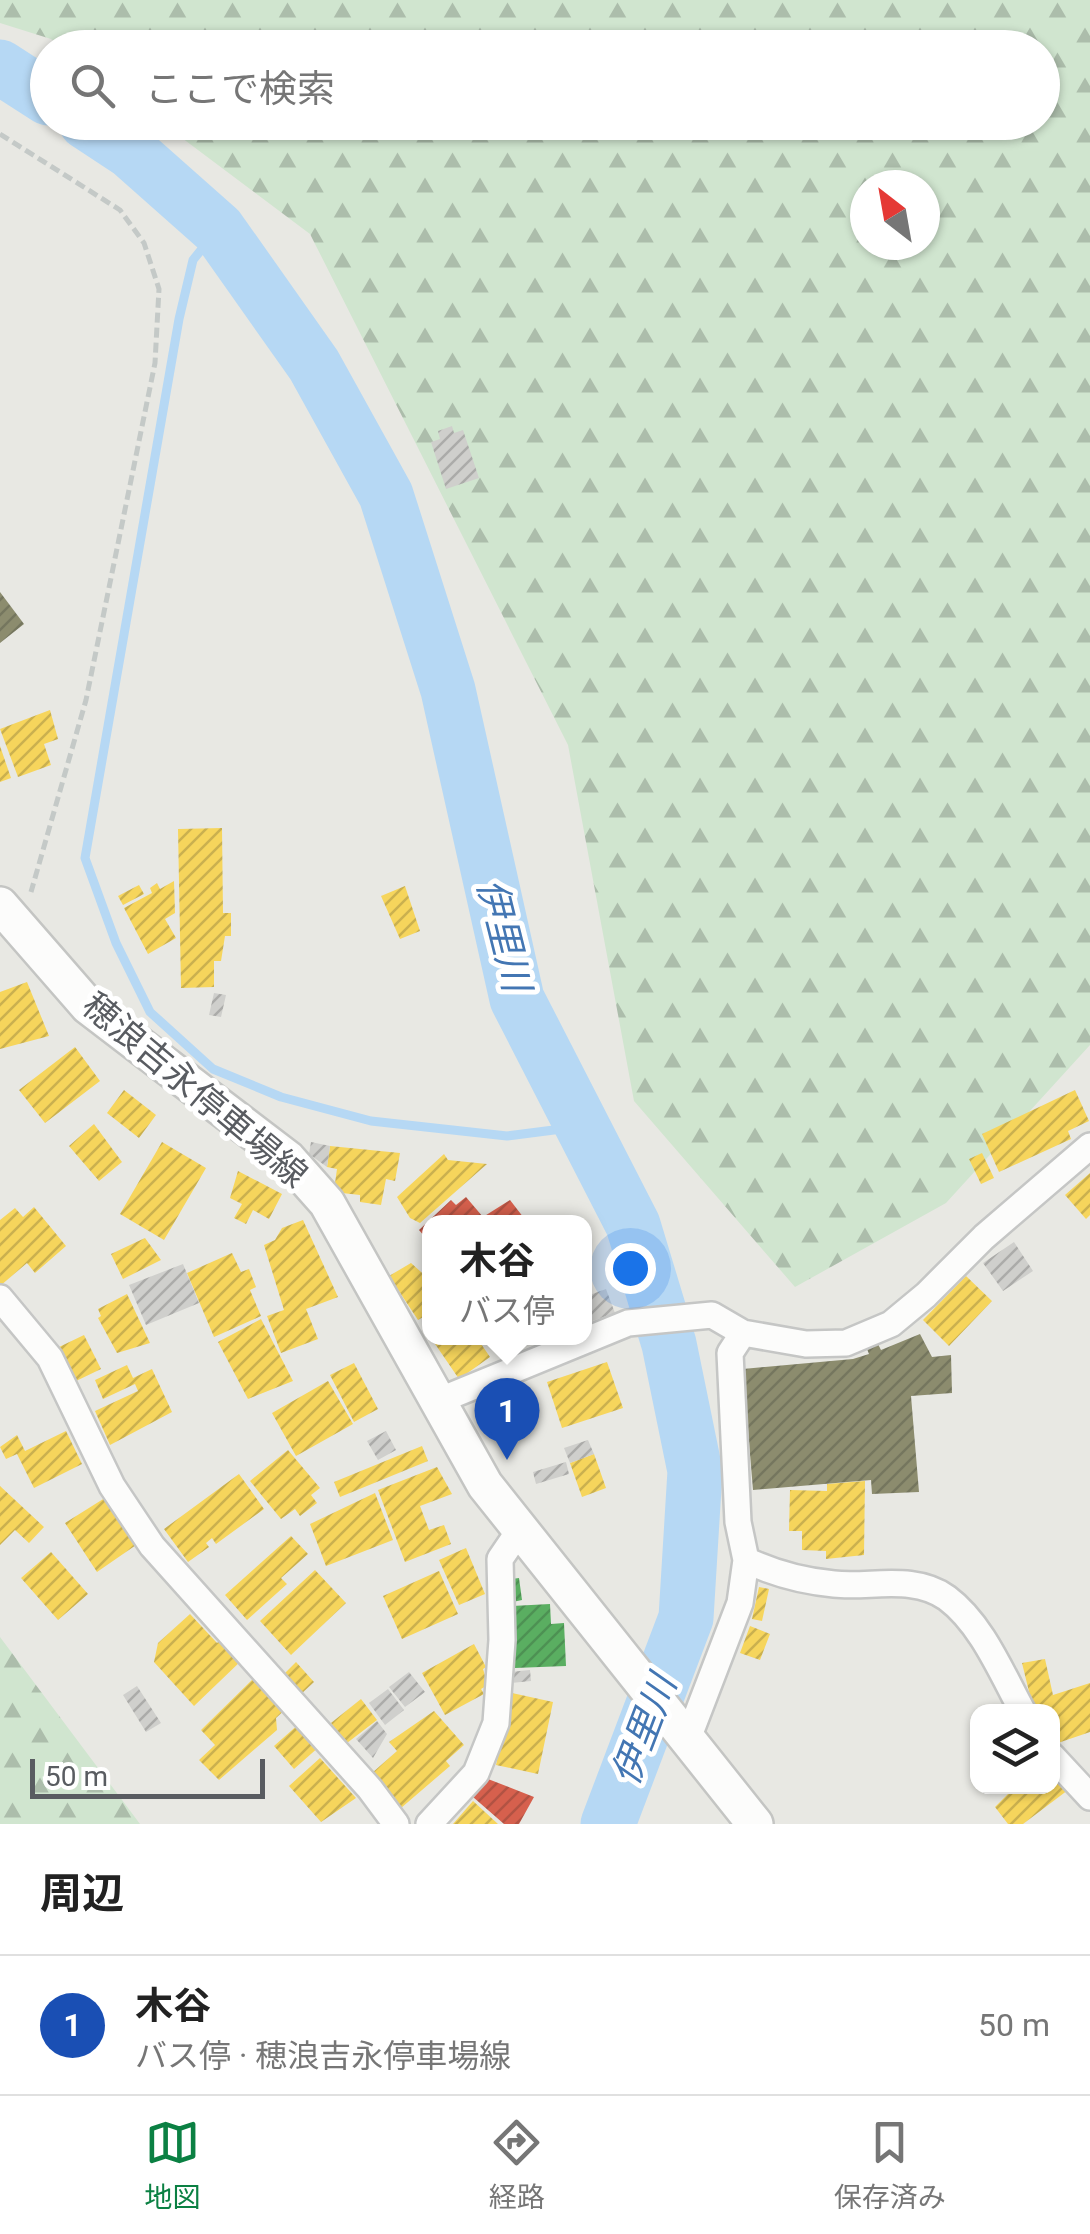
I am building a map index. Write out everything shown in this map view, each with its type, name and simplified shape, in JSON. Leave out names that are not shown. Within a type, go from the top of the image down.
[{"type":"main road","name":"穂浪吉永停車場線","points":[[12,918],[88,1006],[288,1160],[327,1202],[485,1484],[754,1824]]},
{"type":"street","points":[[592,1338],[628,1323],[712,1315],[743,1332],[806,1344],[846,1343],[890,1324],[1090,1146]]},
{"type":"street","points":[[0,1298],[50,1358],[112,1486],[152,1546],[370,1788],[396,1824]]},
{"type":"street","points":[[684,1737],[740,1603],[746,1560],[738,1522],[730,1354],[743,1332]]},
{"type":"street","points":[[438,1401],[574,1345]]},
{"type":"street","points":[[429,1824],[476,1773],[496,1723],[502,1640],[500,1559],[519,1531]]},
{"type":"street","points":[[746,1560],[778,1575],[838,1584],[913,1585],[945,1596],[985,1644],[1019,1704]]},
{"type":"street","points":[[1060,1765],[1090,1797]]},
{"type":"path","points":[[0,134],[120,210],[144,243],[159,289],[155,363],[86,700],[12,918]]},
{"type":"green space","points":[[0,0],[1090,0],[1090,1045],[946,1203],[795,1287],[634,1101],[568,745],[310,234],[185,140],[1060,140],[1060,30],[30,30],[0,23]]},
{"type":"green space","points":[[0,1637],[140,1824],[0,1824]]},
{"type":"building: 住宅","points":[[50,710],[58,739],[44,744],[51,765],[18,777],[0,729]]},
{"type":"building: 住宅","points":[[0,746],[11,778],[0,782]]},
{"type":"building: 住宅","points":[[222,828],[223,913],[231,913],[231,936],[225,936],[221,961],[214,961],[214,987],[181,988],[178,829]]},
{"type":"building: 住宅","points":[[174,881],[175,913],[165,919],[176,938],[148,954],[124,908],[152,893],[150,888],[157,883],[160,889]]},
{"type":"building: 住宅","points":[[139,885],[144,894],[123,905],[118,896]]},
{"type":"building: 住宅","points":[[405,886],[420,931],[400,939],[381,896]]},
{"type":"building: 住宅","points":[[27,982],[49,1036],[0,1049],[0,992]]},
{"type":"building: 住宅","points":[[75,1047],[100,1081],[45,1123],[19,1090]]},
{"type":"building: 住宅","points":[[124,1090],[156,1115],[139,1138],[107,1113]]},
{"type":"building: 住宅","points":[[1075,1090],[1089,1121],[1068,1131],[1071,1139],[999,1172],[982,1134]]},
{"type":"building: 住宅","points":[[94,1124],[122,1162],[99,1181],[69,1146]]},
{"type":"building: 住宅","points":[[162,1142],[206,1168],[164,1240],[120,1214]]},
{"type":"building: 住宅","points":[[330,1146],[400,1153],[395,1181],[386,1179],[381,1205],[360,1202],[360,1195],[342,1193],[335,1183],[337,1169],[327,1167]]},
{"type":"building: 住宅","points":[[982,1153],[994,1178],[981,1184],[969,1159]]},
{"type":"building: 住宅","points":[[444,1154],[448,1160],[487,1164],[429,1215],[422,1215],[420,1223],[410,1218],[397,1197]]},
{"type":"building: 住宅","points":[[238,1171],[282,1194],[269,1219],[253,1210],[246,1224],[234,1218],[242,1204],[230,1198]]},
{"type":"building: 住宅","points":[[1090,1173],[1090,1215],[1086,1219],[1065,1195]]},
{"type":"building: 住宅","points":[[34,1207],[66,1246],[35,1273],[27,1263],[0,1286],[0,1220],[15,1208],[23,1217]]},
{"type":"building: 住宅","points":[[303,1220],[338,1297],[306,1309],[318,1339],[281,1353],[267,1316],[284,1310],[264,1245],[275,1240],[282,1228]]},
{"type":"building: 住宅","points":[[145,1238],[161,1260],[123,1279],[111,1254]]},
{"type":"building: 住宅","points":[[232,1253],[241,1272],[249,1269],[256,1287],[250,1290],[261,1316],[214,1337],[187,1273]]},
{"type":"building: 住宅","points":[[411,1263],[422,1273],[422,1318],[418,1320],[389,1276]]},
{"type":"building: 住宅","points":[[966,1276],[992,1301],[949,1346],[923,1320]]},
{"type":"building: 住宅","points":[[127,1294],[150,1343],[117,1353],[98,1318],[98,1309]]},
{"type":"building: 住宅","points":[[261,1319],[293,1381],[248,1399],[218,1342]]},
{"type":"building: 住宅","points":[[84,1335],[101,1369],[74,1382],[57,1348]]},
{"type":"building: 住宅","points":[[436,1345],[482,1345],[490,1357],[459,1379]]},
{"type":"building: 住宅","points":[[607,1362],[623,1408],[562,1428],[547,1382]]},
{"type":"building: 住宅","points":[[354,1363],[378,1409],[354,1422],[330,1375]]},
{"type":"building: 住宅","points":[[127,1365],[133,1378],[152,1369],[172,1412],[110,1445],[95,1411],[138,1391],[135,1384],[103,1399],[95,1380]]},
{"type":"building: 住宅","points":[[328,1381],[353,1424],[296,1456],[272,1413]]},
{"type":"building: 住宅","points":[[66,1431],[82,1464],[34,1488],[17,1454],[6,1459],[0,1447],[17,1435],[25,1451]]},
{"type":"building: 住宅","points":[[422,1446],[428,1461],[340,1497],[334,1482]]},
{"type":"building: 住宅","points":[[288,1450],[320,1488],[311,1495],[317,1503],[300,1516],[295,1509],[281,1519],[250,1481]]},
{"type":"building: 住宅","points":[[594,1454],[606,1488],[582,1497],[570,1463]]},
{"type":"building: 住宅","points":[[437,1467],[452,1494],[420,1506],[429,1530],[444,1525],[451,1544],[405,1562],[378,1490]]},
{"type":"building: 住宅","points":[[239,1474],[264,1509],[216,1544],[212,1538],[206,1543],[209,1547],[188,1562],[164,1529]]},
{"type":"building: 住宅","points":[[865,1481],[864,1555],[826,1559],[826,1551],[802,1550],[802,1531],[789,1531],[790,1490],[827,1491],[827,1484]]},
{"type":"building: 住宅","points":[[0,1486],[44,1527],[29,1543],[15,1530],[0,1545]]},
{"type":"building: 住宅","points":[[375,1493],[393,1540],[326,1566],[310,1524]]},
{"type":"building: 住宅","points":[[108,1496],[139,1543],[97,1572],[65,1523]]},
{"type":"building: 住宅","points":[[291,1536],[308,1554],[281,1578],[287,1584],[247,1620],[225,1595]]},
{"type":"building: 住宅","points":[[466,1548],[485,1594],[459,1605],[439,1560]]},
{"type":"building: 住宅","points":[[51,1552],[88,1594],[58,1620],[21,1578]]},
{"type":"building: 住宅","points":[[315,1570],[346,1603],[291,1655],[260,1621]]},
{"type":"building: 住宅","points":[[439,1571],[458,1614],[402,1639],[383,1596]]},
{"type":"building: 住宅","points":[[759,1587],[769,1589],[762,1621],[752,1619]]},
{"type":"building: 住宅","points":[[190,1614],[217,1643],[224,1637],[243,1659],[194,1706],[154,1662],[158,1643]]},
{"type":"building: 住宅","points":[[750,1626],[770,1634],[760,1660],[740,1653]]},
{"type":"building: 住宅","points":[[474,1644],[486,1667],[483,1669],[488,1685],[481,1689],[484,1694],[445,1715],[422,1673]]},
{"type":"building: 住宅","points":[[1045,1659],[1053,1695],[1090,1683],[1090,1732],[1060,1742],[1060,1704],[1032,1704],[1022,1663]]},
{"type":"building: 住宅","points":[[296,1662],[314,1682],[300,1695],[282,1676]]},
{"type":"building: 住宅","points":[[256,1676],[288,1707],[276,1718],[277,1730],[219,1780],[199,1760],[215,1745],[201,1730]]},
{"type":"building: 住宅","points":[[512,1693],[553,1702],[538,1774],[496,1765]]},
{"type":"building: 住宅","points":[[361,1699],[377,1720],[347,1743],[331,1723]]},
{"type":"building: 住宅","points":[[434,1711],[464,1745],[446,1761],[450,1766],[401,1808],[372,1773],[397,1751],[389,1742]]},
{"type":"building: 住宅","points":[[300,1723],[320,1746],[294,1769],[274,1746]]},
{"type":"building: 住宅","points":[[320,1758],[356,1798],[321,1822],[289,1786]]},
{"type":"building: 住宅","points":[[1060,1781],[1068,1790],[1023,1824],[1008,1824],[995,1807],[1008,1794],[1060,1794]]},
{"type":"building: 住宅","points":[[473,1801],[498,1824],[453,1824]]},
{"type":"building: 商業","points":[[466,1197],[481,1215],[435,1215],[451,1200],[456,1205]]},
{"type":"building: 商業","points":[[510,1200],[522,1215],[486,1215]]},
{"type":"building: 商業","points":[[488,1779],[534,1797],[519,1824],[504,1824],[473,1797]]},
{"type":"building: 公共","points":[[519,1578],[522,1600],[508,1603],[504,1580]]},
{"type":"building: 公共","points":[[550,1604],[551,1624],[564,1623],[566,1666],[515,1668],[512,1606]]},
{"type":"building: 工業","points":[[0,592],[24,624],[0,643]]},
{"type":"building: 工業","points":[[920,1334],[932,1357],[951,1355],[952,1393],[911,1396],[919,1492],[872,1494],[871,1480],[753,1490],[743,1369],[853,1359],[869,1354],[867,1349],[878,1344],[881,1350]]},
{"type":"building: その他","points":[[452,426],[454,433],[463,430],[479,478],[446,489],[431,442],[440,439],[438,431]]},
{"type":"building: その他","points":[[214,993],[226,995],[221,1017],[209,1015]]},
{"type":"building: その他","points":[[311,1142],[330,1146],[327,1167],[309,1154]]},
{"type":"building: その他","points":[[1014,1242],[1033,1271],[1003,1291],[983,1263]]},
{"type":"building: その他","points":[[183,1264],[199,1303],[146,1325],[129,1285]]},
{"type":"building: その他","points":[[606,1289],[615,1313],[592,1321],[592,1294]]},
{"type":"building: その他","points":[[386,1431],[396,1450],[378,1460],[367,1441]]},
{"type":"building: その他","points":[[588,1440],[594,1454],[570,1463],[564,1448]]},
{"type":"building: その他","points":[[566,1462],[569,1474],[536,1484],[533,1472]]},
{"type":"building: その他","points":[[530,1670],[531,1681],[511,1683],[510,1672]]},
{"type":"building: その他","points":[[409,1672],[425,1692],[405,1707],[389,1687]]},
{"type":"building: その他","points":[[137,1686],[161,1723],[146,1732],[123,1695]]},
{"type":"building: その他","points":[[388,1689],[404,1710],[385,1725],[369,1703]]},
{"type":"building: その他","points":[[377,1721],[387,1734],[373,1758],[356,1739]]},
{"type":"waterway","name":"伊里川","points":[[0,67],[30,86]]},
{"type":"waterway","name":"伊里川","points":[[113,140],[218,229],[314,365],[386,495],[448,690],[517,999],[633,1225],[669,1344],[695,1471],[686,1618],[608,1824]]},
{"type":"waterway","points":[[218,229],[193,260],[179,319],[85,858],[116,943],[150,1012],[213,1069],[281,1097],[371,1121],[507,1136],[585,1126]]},
{"type":"place","name":"木谷","points":[[507,1460]]}]
